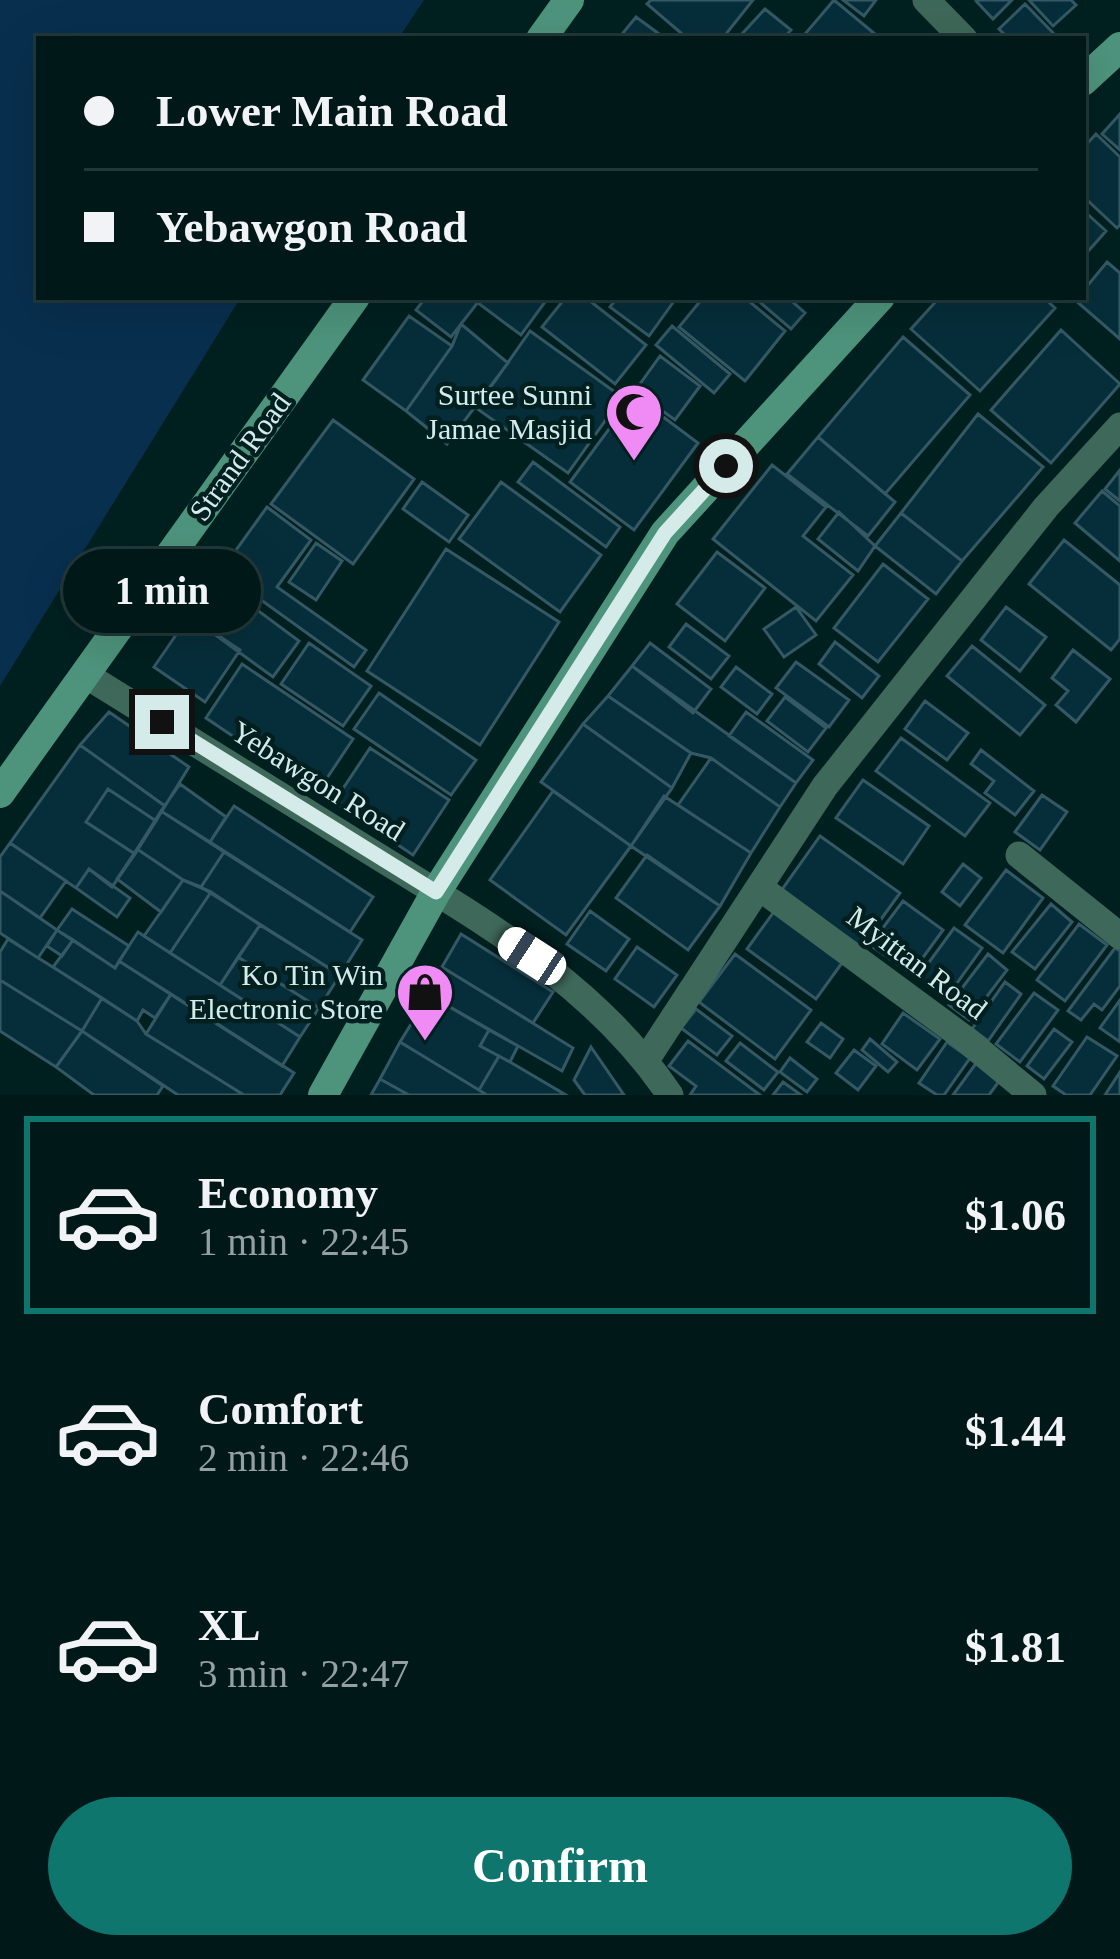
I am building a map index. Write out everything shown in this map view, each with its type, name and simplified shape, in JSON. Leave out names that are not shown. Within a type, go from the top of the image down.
[{"type":"main road","points":[[543,36],[569,0]]},
{"type":"main road","points":[[1086,78],[1120,47]]},
{"type":"main road","name":"Strand Road","points":[[0,794],[353,300]]},
{"type":"main road","points":[[323,1095],[436,892],[665,533],[877,300]]},
{"type":"street","points":[[646,1060],[825,786],[1046,507],[1120,426]]},
{"type":"street","name":"Yebawgon Road","points":[[84,674],[564,977],[646,1060],[670,1095]]},
{"type":"street","points":[[1018,855],[1120,936]]},
{"type":"street","name":"Myittan Road","points":[[760,887],[1033,1095]]},
{"type":"water","points":[[0,0],[424,0],[400,36],[36,36],[36,300],[239,300],[0,686]]},
{"type":"building","points":[[651,0],[753,0],[724,36],[684,36],[647,4]]},
{"type":"building","points":[[834,0],[877,36],[807,36]]},
{"type":"building","points":[[843,0],[876,0],[864,16]]},
{"type":"building","points":[[976,0],[1012,0],[993,19],[976,1]]},
{"type":"building","points":[[1029,0],[1071,0],[1076,5],[1053,26]]},
{"type":"building","points":[[1025,4],[1056,36],[1006,36],[999,29]]},
{"type":"building","points":[[765,9],[791,30],[786,36],[740,36]]},
{"type":"building","points":[[636,17],[662,36],[620,36]]},
{"type":"building","points":[[1120,114],[1120,150],[1102,134]]},
{"type":"building","points":[[1096,134],[1120,157],[1117,228],[1086,199],[1086,145]]},
{"type":"building","points":[[1086,213],[1106,231],[1086,254]]},
{"type":"building","points":[[1107,262],[1120,273],[1120,339],[1075,300],[1086,300],[1086,287]]},
{"type":"building","points":[[424,300],[480,300],[451,337],[416,310]]},
{"type":"building","points":[[480,300],[545,302],[521,335]]},
{"type":"building","points":[[564,300],[589,300],[646,345],[615,384],[542,327]]},
{"type":"building","points":[[616,300],[675,300],[649,336],[610,307]]},
{"type":"building","points":[[701,300],[748,300],[785,331],[745,381],[679,327]]},
{"type":"building","points":[[757,300],[790,300],[805,313],[791,329]]},
{"type":"building","points":[[937,300],[1046,300],[1055,308],[980,391],[911,329]]},
{"type":"building","points":[[409,316],[452,346],[406,411],[363,380]]},
{"type":"building","points":[[461,324],[508,363],[447,444],[406,411],[452,346]]},
{"type":"building","points":[[672,326],[730,374],[714,393],[656,345]]},
{"type":"building","points":[[1061,330],[1120,384],[1051,463],[991,410]]},
{"type":"building","points":[[530,331],[622,397],[568,473],[476,408]]},
{"type":"building","points":[[903,337],[970,395],[885,494],[818,437]]},
{"type":"building","points":[[660,356],[700,386],[675,420],[635,391]]},
{"type":"building","name":"Surtee Sunni Jamae Masjid","points":[[634,395],[698,443],[634,530],[570,482]]},
{"type":"building","points":[[978,414],[1043,467],[962,561],[901,513]]},
{"type":"building","points":[[333,420],[414,479],[353,564],[271,504]]},
{"type":"building","points":[[818,437],[895,502],[868,536],[787,474]]},
{"type":"building","points":[[533,462],[620,527],[606,547],[518,482]]},
{"type":"building","points":[[772,465],[826,507],[803,536],[853,575],[816,621],[713,539]]},
{"type":"building","points":[[1120,470],[1120,501],[1105,489]]},
{"type":"building","points":[[422,482],[468,515],[449,542],[403,509]]},
{"type":"building","points":[[501,482],[601,555],[560,612],[459,539]]},
{"type":"building","points":[[1102,491],[1120,506],[1120,561],[1075,523]]},
{"type":"building","points":[[267,507],[311,540],[277,587],[366,650],[354,667],[221,571]]},
{"type":"building","points":[[839,512],[875,546],[858,571],[818,539]]},
{"type":"building","points":[[901,513],[962,561],[936,594],[875,546]]},
{"type":"building","points":[[1064,540],[1120,585],[1120,639],[1111,650],[1029,584]]},
{"type":"building","points":[[316,543],[342,561],[316,600],[289,582]]},
{"type":"building","points":[[446,549],[559,622],[480,745],[367,671]]},
{"type":"building","points":[[717,552],[765,588],[725,641],[677,604]]},
{"type":"building","points":[[883,564],[928,599],[878,662],[834,628]]},
{"type":"building","points":[[226,587],[299,641],[273,677],[199,623]]},
{"type":"building","points":[[796,607],[816,635],[784,657],[764,629]]},
{"type":"building","points":[[1006,607],[1046,637],[1020,671],[981,640]]},
{"type":"building","points":[[189,616],[240,650],[205,702],[154,667]]},
{"type":"building","points":[[686,624],[729,656],[711,679],[669,647]]},
{"type":"building","points":[[835,642],[879,676],[862,698],[819,664]]},
{"type":"building","points":[[309,643],[371,686],[343,726],[281,684]]},
{"type":"building","points":[[650,643],[711,689],[693,713],[632,666]]},
{"type":"building","points":[[972,646],[1045,705],[1020,735],[947,676]]},
{"type":"building","points":[[1073,650],[1110,679],[1076,722],[1056,705],[1068,691],[1052,678]]},
{"type":"building","points":[[796,662],[849,700],[829,727],[776,688]]},
{"type":"building","points":[[242,664],[353,739],[317,793],[206,718]]},
{"type":"building","points":[[632,666],[796,783],[780,807],[711,758],[691,753],[608,696]]},
{"type":"building","points":[[736,667],[772,694],[757,714],[721,687]]},
{"type":"building","points":[[379,693],[476,760],[451,795],[354,729]]},
{"type":"building","points":[[608,696],[691,753],[672,788],[583,724]]},
{"type":"building","points":[[785,697],[826,728],[808,752],[767,721]]},
{"type":"building","points":[[925,701],[968,733],[947,760],[905,729]]},
{"type":"building","points":[[109,712],[189,767],[165,806],[80,745]]},
{"type":"building","points":[[746,712],[813,760],[796,783],[729,736]]},
{"type":"building","points":[[583,724],[672,788],[631,846],[541,782]]},
{"type":"building","points":[[901,738],[990,803],[965,836],[876,771]]},
{"type":"building","points":[[80,745],[165,806],[156,821],[108,789],[86,822],[135,854],[112,887],[89,869],[76,888],[10,843]]},
{"type":"building","points":[[370,748],[449,800],[413,855],[334,802]]},
{"type":"building","points":[[981,750],[1034,791],[1015,815],[985,793],[994,781],[971,764]]},
{"type":"building","points":[[711,758],[780,807],[751,853],[678,805]]},
{"type":"building","points":[[863,780],[929,826],[903,864],[836,818]]},
{"type":"building","points":[[180,784],[226,817],[210,842],[161,811]]},
{"type":"building","points":[[108,789],[156,821],[135,854],[86,822]]},
{"type":"building","points":[[553,791],[631,846],[566,935],[490,880]]},
{"type":"building","points":[[1042,795],[1067,812],[1040,850],[1015,832]]},
{"type":"building","points":[[664,796],[751,853],[720,906],[631,846]]},
{"type":"building","points":[[234,806],[373,897],[350,932],[210,842]]},
{"type":"building","points":[[161,811],[224,852],[201,887],[137,849]]},
{"type":"building","points":[[820,836],[900,893],[861,947],[781,891]]},
{"type":"building","points":[[10,843],[66,881],[40,918],[0,891],[0,857]]},
{"type":"building","points":[[137,849],[183,880],[161,912],[117,879]]},
{"type":"building","points":[[224,852],[362,940],[340,975],[201,887]]},
{"type":"building","points":[[647,855],[720,906],[688,950],[616,898]]},
{"type":"building","points":[[963,864],[981,878],[960,906],[942,892]]},
{"type":"building","points":[[89,869],[130,898],[117,917],[76,888]]},
{"type":"building","points":[[1006,870],[1043,898],[1003,953],[965,925]]},
{"type":"building","points":[[183,880],[211,892],[170,953],[144,936]]},
{"type":"building","points":[[0,891],[57,930],[38,958],[0,933]]},
{"type":"building","points":[[211,892],[260,925],[220,985],[170,953]]},
{"type":"building","points":[[903,901],[943,930],[911,974],[870,945]]},
{"type":"building","points":[[1051,904],[1072,922],[1035,969],[1012,952]]},
{"type":"building","points":[[778,906],[847,956],[816,999],[747,949]]},
{"type":"building","points":[[72,909],[129,946],[115,968],[57,930]]},
{"type":"building","points":[[590,911],[629,939],[606,971],[567,944]]},
{"type":"building","points":[[1079,924],[1107,945],[1065,1001],[1037,980]]},
{"type":"building","points":[[260,925],[340,975],[319,1008],[238,957]]},
{"type":"building","points":[[954,928],[982,948],[947,997],[919,976]]},
{"type":"building","points":[[57,930],[73,940],[62,956],[47,946]]},
{"type":"building","points":[[138,932],[300,1037],[282,1066],[119,961]]},
{"type":"building","points":[[461,934],[553,992],[533,1023],[442,967]]},
{"type":"building","points":[[8,939],[102,998],[82,1031],[0,980],[0,952]]},
{"type":"building","points":[[73,940],[115,968],[119,961],[171,994],[155,1018],[143,1010],[137,1021],[53,967]]},
{"type":"building","points":[[637,947],[677,975],[654,1007],[615,979]]},
{"type":"building","points":[[1115,948],[1120,951],[1120,986],[1102,1010],[1094,1004],[1081,1020],[1068,1011]]},
{"type":"building","points":[[735,954],[811,1010],[775,1059],[699,1002]]},
{"type":"building","points":[[988,954],[1007,970],[969,1020],[949,1005]]},
{"type":"building","points":[[238,957],[319,1008],[300,1037],[220,985]]},
{"type":"building","points":[[442,967],[573,1048],[562,1071],[429,995]]},
{"type":"building","points":[[0,980],[82,1031],[56,1067],[0,1031]]},
{"type":"building","points":[[1005,982],[1021,994],[988,1041],[972,1029]]},
{"type":"building","points":[[1034,993],[1058,1010],[1020,1062],[996,1044]]},
{"type":"building","points":[[171,994],[294,1073],[280,1095],[244,1095],[146,1034]]},
{"type":"building","points":[[429,995],[489,1030],[480,1046],[499,1056],[479,1090],[400,1042]]},
{"type":"building","points":[[102,998],[137,1021],[146,1034],[244,1095],[178,1095],[82,1031]]},
{"type":"building","points":[[1120,1000],[1120,1042],[1100,1028]]},
{"type":"building","points":[[696,1009],[732,1036],[717,1055],[681,1028]]},
{"type":"building","points":[[903,1013],[940,1039],[917,1070],[882,1044]]},
{"type":"building","points":[[821,1023],[843,1039],[830,1058],[807,1042]]},
{"type":"building","points":[[1054,1029],[1072,1042],[1044,1079],[1027,1066]]},
{"type":"building","points":[[489,1030],[518,1046],[510,1062],[480,1046]]},
{"type":"building","points":[[82,1031],[163,1086],[157,1095],[94,1095],[56,1067]]},
{"type":"building","points":[[1087,1037],[1117,1056],[1090,1095],[1066,1095],[1053,1086]]},
{"type":"building","points":[[870,1039],[897,1062],[888,1072],[862,1050]]},
{"type":"building","points":[[688,1041],[760,1095],[690,1095],[696,1086],[669,1066]]},
{"type":"building","points":[[400,1042],[487,1095],[409,1095],[380,1079]]},
{"type":"building","points":[[947,1042],[970,1058],[944,1095],[937,1095],[919,1083]]},
{"type":"building","points":[[740,1043],[778,1072],[764,1090],[726,1061]]},
{"type":"building","points":[[591,1047],[624,1095],[585,1095],[574,1080]]},
{"type":"building","points":[[854,1050],[876,1066],[858,1090],[836,1073]]},
{"type":"building","points":[[499,1056],[566,1095],[487,1095],[479,1090]]},
{"type":"building","points":[[790,1058],[817,1079],[807,1092],[780,1072]]},
{"type":"building","points":[[977,1062],[1000,1080],[989,1095],[953,1095]]},
{"type":"building","points":[[1120,1072],[1120,1095],[1105,1095]]},
{"type":"building","points":[[380,1079],[409,1095],[371,1095]]},
{"type":"building","points":[[783,1082],[801,1095],[773,1095]]},
{"type":"place","name":"Surtee Sunni Jamae Masjid","points":[[634,463]]},
{"type":"place","name":"Ko Tin Win Electronic Store","points":[[425,1043]]},
{"type":"route","points":[[162,722],[436,892],[665,533],[726,466]]}]
